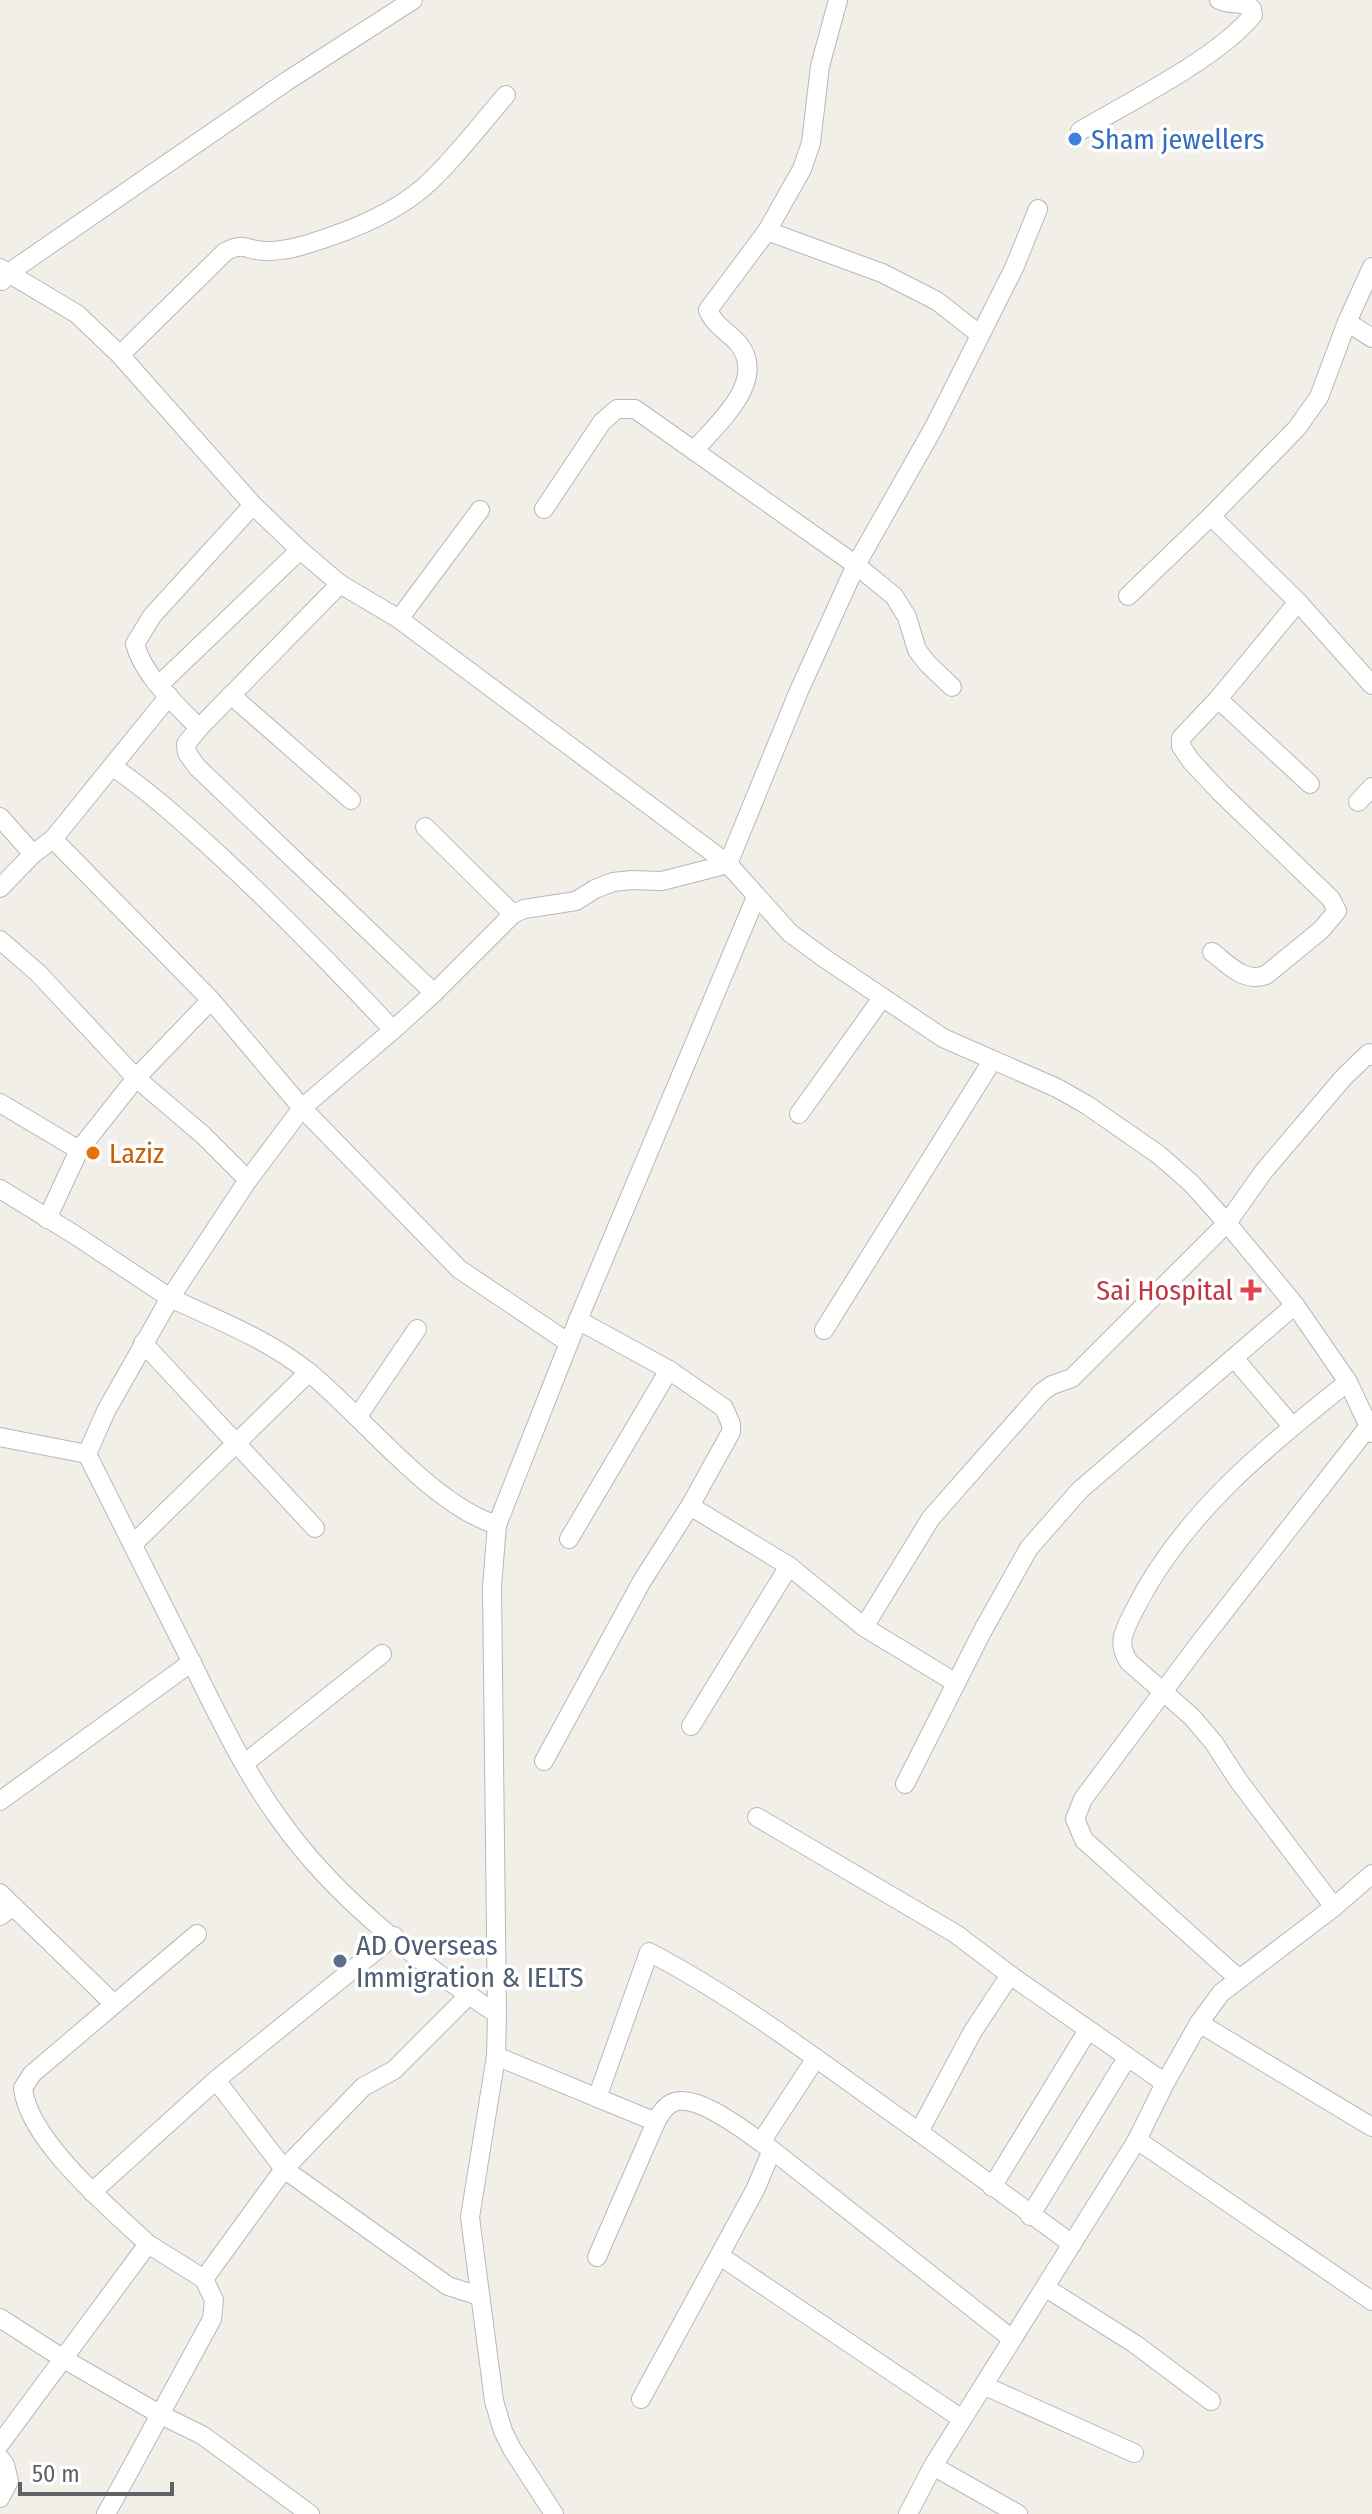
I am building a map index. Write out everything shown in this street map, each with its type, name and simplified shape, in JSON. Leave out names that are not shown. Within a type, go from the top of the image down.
[{"type":"street","points":[[413,0],[287,81],[2,275],[77,314],[120,355],[253,505],[340,584],[399,619],[728,864],[790,933],[943,1038],[1057,1088],[1159,1155],[1191,1183],[1295,1305],[1348,1382],[1370,1429],[1163,1693],[1083,1799],[1075,1819],[1076,1826],[1091,1847],[1239,1979]]},
{"type":"street","points":[[694,451],[737,400],[749,377],[749,365],[739,344],[714,322],[708,310],[767,231],[802,169],[811,143],[820,66],[838,0]]},
{"type":"street","points":[[1080,131],[1185,69],[1228,39],[1253,15],[1252,9],[1243,3],[1229,4],[1219,0]]},
{"type":"street","points":[[120,355],[233,247],[240,245],[262,251],[307,245],[401,204],[448,164],[506,95]]},
{"type":"street","points":[[728,864],[798,693],[856,565],[933,429],[1014,268],[1038,209]]},
{"type":"street","points":[[767,231],[882,273],[937,301],[979,334]]},
{"type":"street","points":[[1128,596],[1297,428],[1319,397],[1372,267]]},
{"type":"street","points":[[1347,322],[1372,338]]},
{"type":"street","points":[[544,509],[602,422],[617,409],[635,409],[856,565],[901,604],[917,650],[952,687]]},
{"type":"street","points":[[199,728],[164,690],[138,655],[135,644],[141,631],[253,505]]},
{"type":"street","points":[[399,619],[480,510]]},
{"type":"street","points":[[1211,516],[1298,602],[1372,685]]},
{"type":"street","points":[[0,888],[33,854],[53,839],[113,767],[164,690],[300,550]]},
{"type":"street","points":[[340,584],[186,744],[191,760],[434,993]]},
{"type":"street","points":[[1212,952],[1246,977],[1258,978],[1266,975],[1321,930],[1337,911],[1331,899],[1220,792],[1184,752],[1181,738],[1218,699],[1298,602]]},
{"type":"street","points":[[231,695],[351,800]]},
{"type":"street","points":[[1218,699],[1310,784]]},
{"type":"street","points":[[113,767],[156,798],[238,872],[393,1030]]},
{"type":"street","points":[[1358,802],[1372,787]]},
{"type":"street","points":[[0,817],[33,854]]},
{"type":"street","points":[[425,827],[513,914]]},
{"type":"street","points":[[53,839],[211,1000],[302,1108],[459,1269],[569,1343]]},
{"type":"street","points":[[87,1454],[106,1411],[170,1298],[248,1180],[302,1108],[434,993],[513,914],[524,909],[576,901],[613,882],[662,881],[728,864]]},
{"type":"street","points":[[551,2513],[503,2431],[494,2401],[470,2217],[496,2056],[492,1586],[497,1525],[578,1320],[756,897]]},
{"type":"street","points":[[0,940],[38,973],[136,1078],[203,1135],[248,1180]]},
{"type":"street","points":[[799,1114],[882,998]]},
{"type":"street","points":[[47,1219],[79,1150],[136,1078],[211,1000]]},
{"type":"street","points":[[864,1627],[931,1518],[1042,1392],[1072,1378],[1227,1223],[1264,1171],[1344,1077],[1371,1054]]},
{"type":"street","points":[[824,1330],[992,1061]]},
{"type":"street","points":[[0,1103],[79,1150]]},
{"type":"street","points":[[0,1189],[170,1298],[252,1335],[309,1372],[460,1509],[497,1525]]},
{"type":"street","points":[[905,1784],[1029,1548],[1055,1516],[1080,1490],[1295,1305]]},
{"type":"street","points":[[544,1761],[642,1581],[727,1440],[731,1424],[724,1408],[669,1370],[578,1320]]},
{"type":"street","points":[[358,1416],[417,1329]]},
{"type":"street","points":[[143,1343],[315,1528]]},
{"type":"street","points":[[1234,1358],[1292,1426]]},
{"type":"street","points":[[569,1539],[669,1370]]},
{"type":"street","points":[[133,1544],[309,1372]]},
{"type":"street","points":[[1334,1907],[1238,1780],[1214,1743],[1192,1717],[1129,1662],[1123,1653],[1122,1635],[1145,1589],[1178,1540],[1206,1508],[1292,1426],[1348,1382]]},
{"type":"street","points":[[0,1437],[87,1454]]},
{"type":"street","points":[[87,1454],[234,1747],[279,1820],[318,1867],[394,1936],[497,2014]]},
{"type":"street","points":[[690,1506],[789,1566],[864,1627],[956,1683]]},
{"type":"street","points":[[691,1726],[789,1566]]},
{"type":"street","points":[[245,1763],[382,1654]]},
{"type":"street","points":[[0,1801],[192,1662]]},
{"type":"street","points":[[757,1817],[956,1934],[1165,2083]]},
{"type":"street","points":[[908,2514],[933,2466],[1137,2140],[1199,2023],[1221,1993],[1372,1874]]},
{"type":"street","points":[[4,1905],[113,2003]]},
{"type":"street","points":[[106,2514],[212,2319],[214,2300],[204,2279],[148,2244],[92,2192],[39,2130],[29,2112],[23,2088],[32,2074],[197,1934]]},
{"type":"street","points":[[92,2192],[216,2080],[394,1936]]},
{"type":"street","points":[[597,2098],[649,1952],[692,1975],[816,2058],[1072,2244]]},
{"type":"street","points":[[919,2132],[973,2031],[1010,1975]]},
{"type":"street","points":[[204,2279],[284,2169],[363,2087],[394,2070],[469,1995]]},
{"type":"street","points":[[1199,2023],[1372,2127]]},
{"type":"street","points":[[992,2187],[1088,2030]]},
{"type":"street","points":[[496,2056],[656,2122]]},
{"type":"street","points":[[641,2399],[755,2190],[766,2146],[816,2058]]},
{"type":"street","points":[[1030,2216],[1127,2058]]},
{"type":"street","points":[[216,2080],[284,2169],[448,2286],[479,2296]]},
{"type":"street","points":[[597,2257],[664,2108],[672,2103],[687,2101],[711,2110],[766,2146],[1012,2339]]},
{"type":"street","points":[[1137,2140],[1372,2301]]},
{"type":"street","points":[[0,2444],[148,2244]]},
{"type":"street","points":[[720,2256],[962,2419]]},
{"type":"street","points":[[1046,2288],[1135,2344],[1211,2401]]},
{"type":"street","points":[[0,2318],[62,2358],[202,2435],[310,2514]]},
{"type":"street","points":[[985,2386],[1134,2453]]},
{"type":"street","points":[[0,2458],[9,2481],[0,2498]]},
{"type":"street","points":[[933,2466],[1018,2514]]},
{"type":"place","name":"Sham jewellers","points":[[1075,139]]},
{"type":"place","name":"Laziz","points":[[93,1153]]},
{"type":"place","name":"Sai Hospital","points":[[1251,1290]]},
{"type":"place","name":"AD Overseas Immigration & IELTS","points":[[340,1961]]}]
